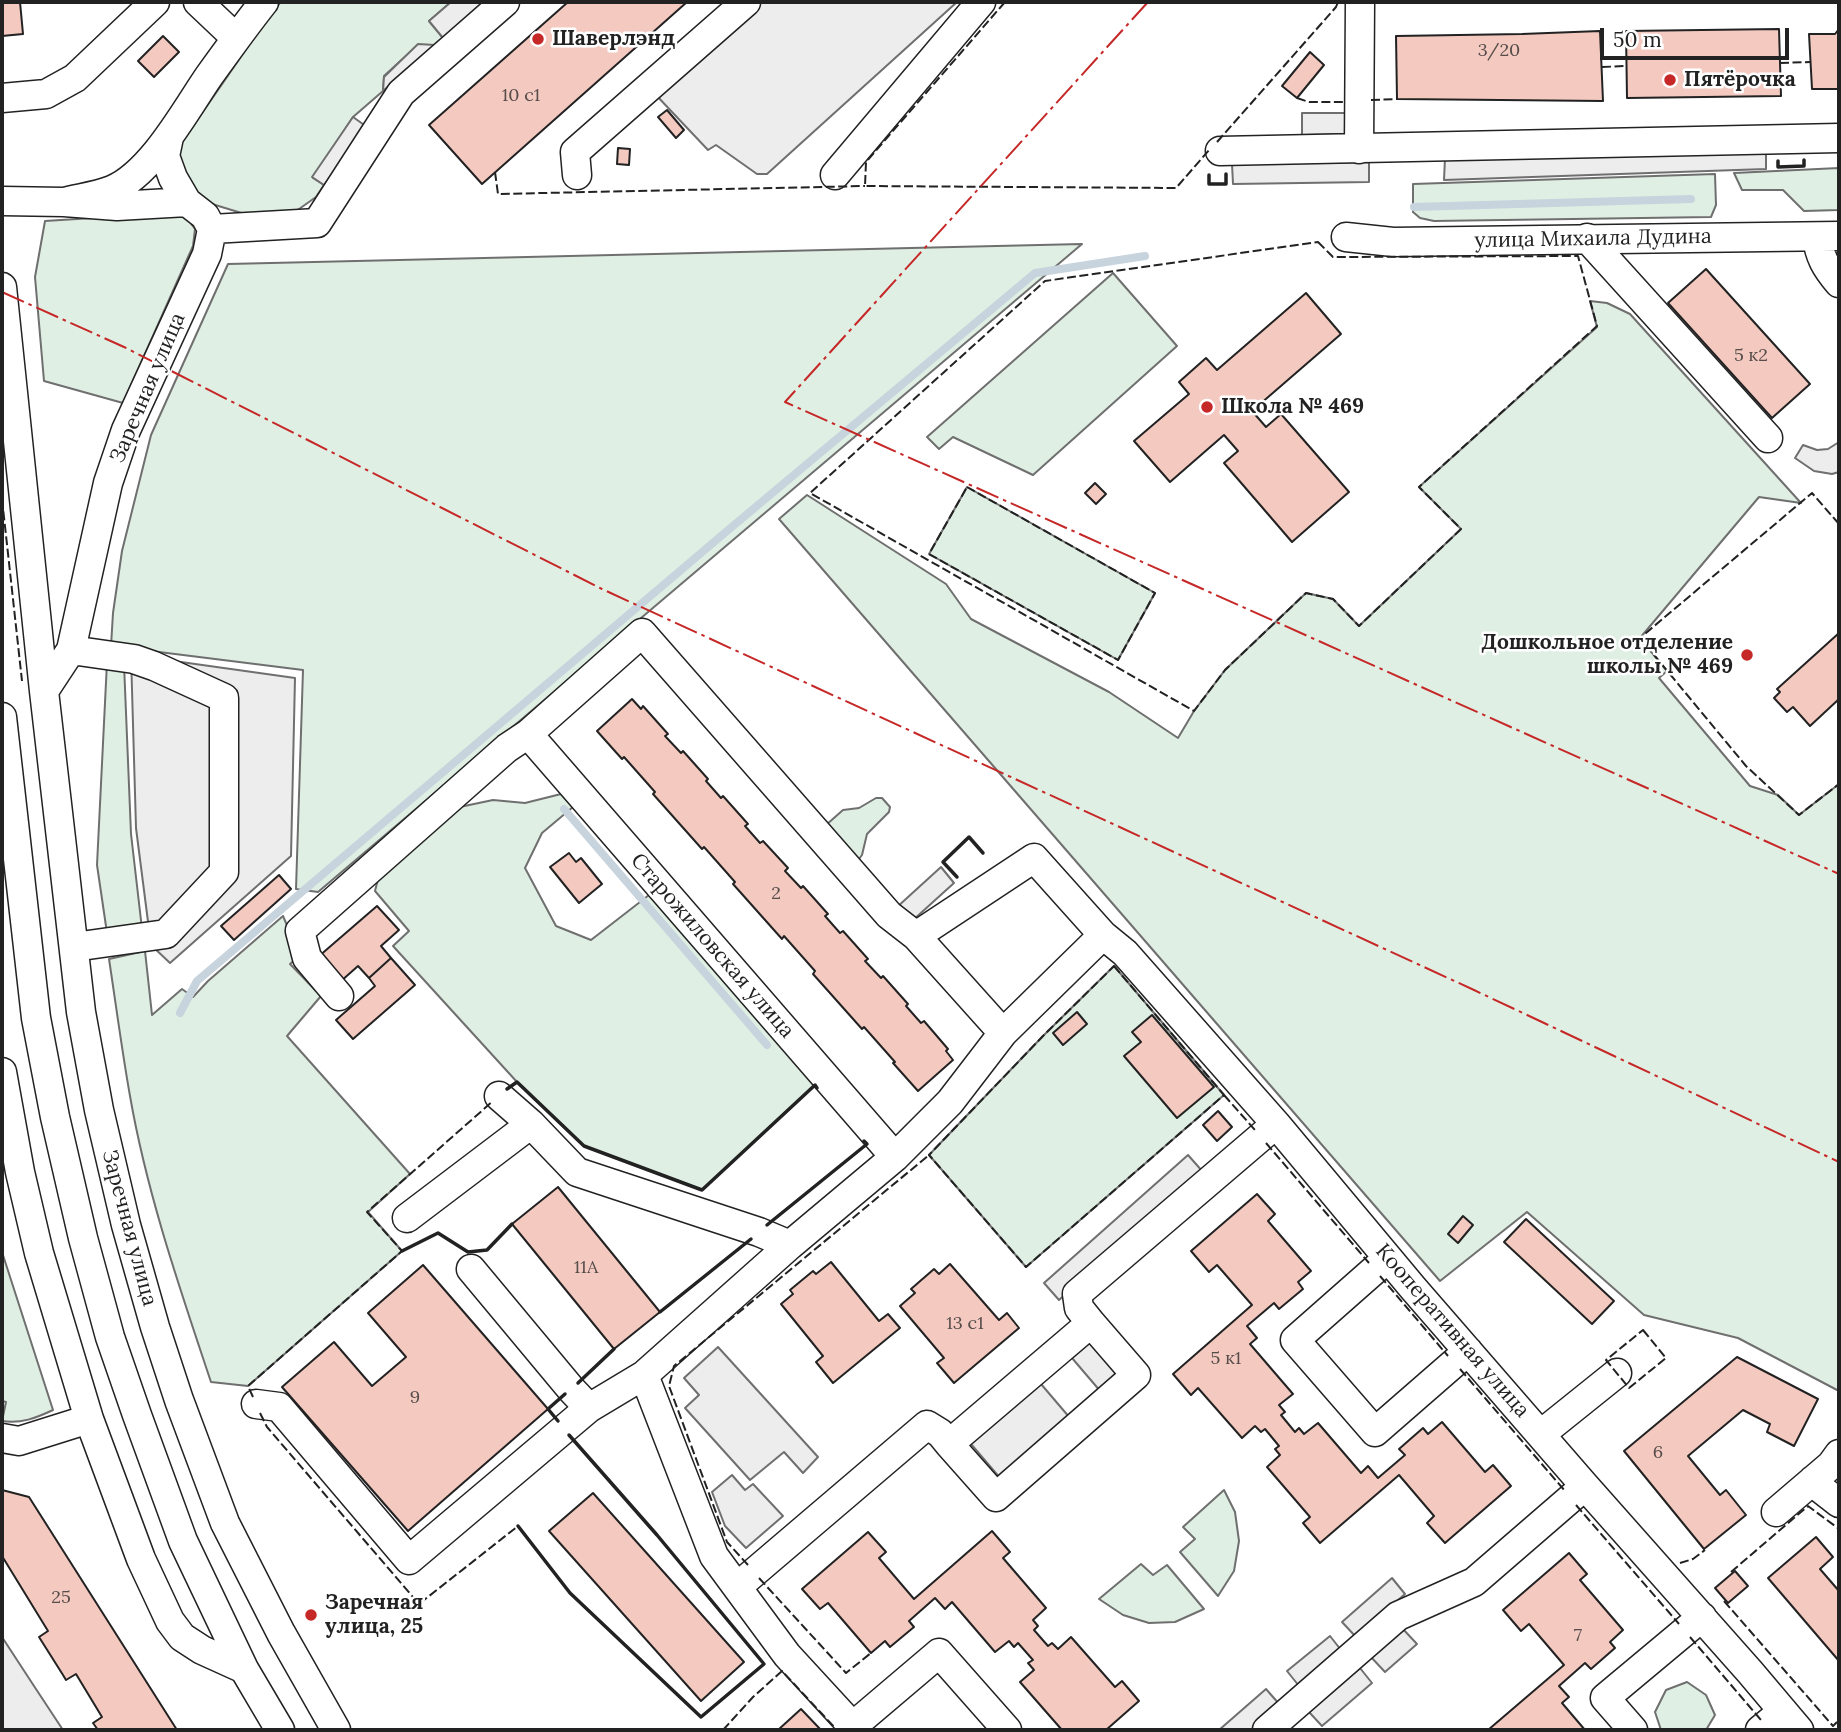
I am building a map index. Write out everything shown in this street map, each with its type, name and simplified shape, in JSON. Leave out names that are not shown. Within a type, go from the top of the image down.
[{"type":"street","points":[[2,98],[46,94],[75,78],[155,2]]},
{"type":"street","points":[[198,2],[236,38]]},
{"type":"street","points":[[64,202],[113,189],[139,171],[169,137],[236,38],[264,2]]},
{"type":"street","points":[[169,137],[165,156],[173,178],[187,202],[205,215],[212,229],[317,223],[401,93],[505,2]]},
{"type":"street","points":[[577,175],[575,152],[746,2]]},
{"type":"street","points":[[835,175],[981,2]]},
{"type":"street","points":[[1359,149],[1360,2]]},
{"type":"street","points":[[1220,151],[1839,138]]},
{"type":"street","points":[[2,201],[117,206],[187,202]]},
{"type":"street","name":"Заречная улица","points":[[44,691],[71,650],[112,472],[126,430],[207,254],[212,229]]},
{"type":"street","points":[[1828,236],[1818,251],[1827,269],[1839,283]]},
{"type":"street","name":"улица Михаила Дудина","points":[[1346,237],[1393,242],[1828,236]]},
{"type":"street","points":[[1631,286],[1634,265],[1646,249],[1660,238]]},
{"type":"street","points":[[1587,239],[1768,438]]},
{"type":"street","name":"Заречная улица","points":[[2,287],[81,1012],[99,1110],[126,1225],[155,1326],[179,1400],[225,1523],[281,1633],[336,1730]]},
{"type":"street","points":[[339,996],[307,958],[300,931],[642,633],[889,915],[916,936],[1003,1033]]},
{"type":"street","points":[[71,650],[134,659],[224,698],[224,872],[166,934],[74,947]]},
{"type":"street","points":[[2,717],[36,1017],[55,1117],[83,1238],[110,1337],[178,1529],[244,1669],[280,1730]]},
{"type":"street","name":"Старожиловская улица","points":[[528,734],[895,1157]]},
{"type":"street","name":"Кооперативная улица","points":[[916,936],[1034,859],[1103,935],[1125,953],[1276,1124],[1468,1351],[1791,1720]]},
{"type":"street","points":[[256,1404],[279,1407],[409,1560],[589,1408],[644,1375],[790,1245],[895,1157],[950,1102],[1003,1033],[1103,935]]},
{"type":"street","points":[[2,1072],[11,1174],[89,1419],[141,1559],[170,1621],[182,1637],[202,1650],[244,1669]]},
{"type":"street","points":[[499,1096],[531,1124],[577,1172],[759,1232],[790,1245]]},
{"type":"street","points":[[408,1218],[531,1124]]},
{"type":"street","points":[[737,1587],[927,1425],[940,1433],[996,1497],[1136,1375],[1079,1308],[1077,1294],[1276,1124]]},
{"type":"street","points":[[1388,1258],[1295,1340],[1375,1432],[1468,1351]]},
{"type":"street","points":[[471,1269],[589,1408]]},
{"type":"street","points":[[949,1444],[1091,1323]]},
{"type":"street","points":[[1541,1434],[1617,1373]]},
{"type":"street","points":[[644,1375],[714,1556],[787,1655],[855,1728],[939,1653],[1007,1730]]},
{"type":"street","points":[[2,1438],[19,1441],[89,1419]]},
{"type":"street","points":[[1776,1512],[1831,1465],[1839,1454]]},
{"type":"street","points":[[1813,1480],[1839,1503]]},
{"type":"street","points":[[1267,1730],[1398,1616],[1474,1582],[1585,1486]]},
{"type":"street","points":[[1633,1730],[1605,1698],[1702,1617]]},
{"type":"street","points":[[1760,1730],[1791,1720]]},
{"type":"green space","points":[[281,2],[451,2],[429,21],[443,38],[435,45],[418,45],[384,76],[383,91],[353,117],[313,178],[324,185],[316,197],[292,214],[258,218],[202,201],[177,167],[180,145]]},
{"type":"green space","points":[[1839,168],[1839,210],[1804,211],[1783,190],[1742,190],[1734,173]]},
{"type":"green space","points":[[1715,174],[1716,205],[1711,217],[1434,221],[1420,218],[1413,212],[1413,184]]},
{"type":"green space","points":[[173,213],[187,218],[195,229],[193,246],[123,403],[44,381],[35,277],[45,221]]},
{"type":"green space","points":[[1082,244],[318,892],[296,889],[303,670],[111,646],[122,551],[151,435],[228,264]]},
{"type":"green space","points":[[1113,273],[1177,346],[1033,475],[953,437],[939,449],[927,437]]},
{"type":"green space","points":[[1590,301],[1607,303],[1630,314],[1801,503],[1759,497],[1640,638],[1667,671],[1659,678],[1750,786],[1778,795],[1799,815],[1839,784],[1839,1391],[1738,1338],[1644,1315],[1527,1212],[1440,1281],[779,519],[807,495],[946,584],[971,619],[1109,692],[1178,738],[1194,711],[1225,670],[1306,593],[1333,599],[1359,626],[1461,529],[1419,487],[1597,327]]},
{"type":"green space","points":[[967,487],[1155,593],[1118,660],[929,554]]},
{"type":"green space","points":[[107,662],[124,664],[131,834],[142,929],[107,933],[97,865]]},
{"type":"green space","points":[[561,794],[573,807],[542,833],[525,868],[556,926],[591,940],[649,895],[815,1085],[702,1190],[584,1146],[517,1082],[393,946],[409,931],[375,891],[378,879],[455,808],[493,800],[525,803]]},
{"type":"green space","points":[[876,798],[882,798],[890,807],[889,812],[867,834],[862,855],[856,863],[826,825],[843,810],[859,808]]},
{"type":"green space","points":[[283,916],[297,958],[290,964],[321,996],[287,1036],[410,1174],[368,1212],[402,1251],[248,1386],[211,1382],[165,1241],[145,1169],[130,1096],[109,959],[145,951],[152,1015],[182,989],[193,997]]},
{"type":"green space","points":[[1114,966],[1224,1095],[1026,1267],[929,1155]]},
{"type":"green space","points":[[2,1252],[53,1410],[16,1422],[2,1421],[6,1402],[2,1401]]},
{"type":"green space","points":[[1224,1490],[1235,1512],[1239,1541],[1234,1571],[1218,1596],[1180,1552],[1195,1539],[1183,1527]]},
{"type":"green space","points":[[1141,1564],[1153,1575],[1167,1565],[1204,1609],[1175,1622],[1149,1623],[1123,1615],[1099,1599]]},
{"type":"green space","points":[[1687,1682],[1706,1695],[1715,1715],[1706,1730],[1661,1730],[1655,1712],[1666,1690]]},
{"type":"shaded area","points":[[451,2],[483,2],[443,38],[429,21]]},
{"type":"shaded area","points":[[761,2],[957,2],[767,174],[757,174],[716,145],[708,150],[655,94]]},
{"type":"shaded area","points":[[418,44],[435,45],[383,91],[384,77]]},
{"type":"shaded area","points":[[1302,113],[1348,113],[1348,134],[1302,135]]},
{"type":"shaded area","points":[[353,117],[367,127],[324,185],[312,177]]},
{"type":"shaded area","points":[[1766,150],[1766,169],[1444,180],[1445,158]]},
{"type":"shaded area","points":[[1369,162],[1369,182],[1233,184],[1232,164]]},
{"type":"shaded area","points":[[1839,442],[1839,472],[1832,474],[1814,471],[1795,458],[1803,445],[1817,450],[1828,449]]},
{"type":"shaded area","points":[[131,655],[295,678],[291,856],[170,963],[151,945],[136,828]]},
{"type":"shaded area","points":[[941,867],[954,883],[912,921],[896,908]]},
{"type":"shaded area","points":[[1188,1155],[1203,1172],[1059,1300],[1044,1283]]},
{"type":"shaded area","points":[[1093,1340],[1122,1373],[1101,1392],[1072,1358]]},
{"type":"shaded area","points":[[718,1347],[818,1457],[803,1473],[784,1452],[750,1480],[685,1408],[699,1395],[684,1378]]},
{"type":"shaded area","points":[[1041,1384],[1070,1418],[1000,1478],[971,1444]]},
{"type":"shaded area","points":[[732,1475],[745,1490],[753,1484],[783,1516],[746,1548],[725,1526],[712,1492]]},
{"type":"shaded area","points":[[1392,1578],[1405,1594],[1356,1637],[1342,1622]]},
{"type":"shaded area","points":[[1402,1628],[1417,1644],[1385,1672],[1370,1656]]},
{"type":"shaded area","points":[[1330,1636],[1341,1650],[1299,1686],[1287,1671]]},
{"type":"shaded area","points":[[2,1637],[34,1686],[63,1730],[2,1730]]},
{"type":"shaded area","points":[[1360,1668],[1372,1683],[1322,1726],[1309,1712]]},
{"type":"shaded area","points":[[1266,1689],[1280,1705],[1251,1730],[1219,1730]]},
{"type":"building","points":[[2,2],[20,2],[23,34],[2,36]]},
{"type":"building","points":[[568,2],[687,2],[482,184],[429,125]]},
{"type":"building","points":[[1779,29],[1781,96],[1627,98],[1626,31]]},
{"type":"building","points":[[1839,29],[1839,89],[1812,89],[1809,34],[1835,34]]},
{"type":"building","points":[[1600,31],[1603,101],[1397,99],[1396,36]]},
{"type":"building","points":[[163,36],[179,52],[154,77],[138,61]]},
{"type":"building","points":[[1310,52],[1324,65],[1297,98],[1282,86]]},
{"type":"building","points":[[667,110],[684,130],[676,138],[658,117]]},
{"type":"building","points":[[618,148],[630,149],[629,165],[617,164]]},
{"type":"building","points":[[1706,269],[1810,384],[1772,418],[1668,303]]},
{"type":"building","points":[[1306,293],[1341,334],[1252,411],[1266,427],[1281,414],[1349,492],[1292,542],[1224,463],[1238,451],[1224,435],[1170,482],[1134,441],[1189,394],[1179,382],[1206,358],[1217,370]]},
{"type":"building","points":[[1095,483],[1106,494],[1096,504],[1085,493]]},
{"type":"building","points":[[1839,633],[1839,699],[1810,726],[1793,707],[1787,712],[1774,698],[1780,692],[1777,689]]},
{"type":"building","points":[[632,699],[641,709],[643,706],[668,734],[665,736],[681,753],[683,751],[721,798],[723,796],[748,824],[745,826],[760,843],[763,841],[788,868],[785,871],[801,888],[803,886],[828,914],[825,916],[840,933],[843,931],[868,959],[865,961],[881,978],[883,976],[921,1023],[924,1021],[948,1049],[946,1051],[953,1060],[918,1091],[864,1027],[862,1029],[813,974],[815,971],[784,936],[782,939],[704,847],[702,849],[653,794],[655,792],[624,757],[622,759],[597,731]]},
{"type":"building","points":[[569,853],[576,862],[581,858],[602,884],[579,903],[550,867]]},
{"type":"building","points":[[279,875],[291,889],[234,940],[221,926]]},
{"type":"building","points":[[377,906],[399,930],[381,946],[391,958],[369,978],[358,966],[340,982],[318,957]]},
{"type":"building","points":[[391,958],[415,985],[353,1039],[336,1020],[375,986],[369,978]]},
{"type":"building","points":[[1077,1012],[1087,1024],[1063,1045],[1053,1033]]},
{"type":"building","points":[[1152,1015],[1214,1087],[1177,1118],[1124,1056],[1141,1042],[1132,1032]]},
{"type":"building","points":[[1218,1111],[1232,1127],[1217,1141],[1203,1125]]},
{"type":"building","points":[[558,1187],[660,1312],[614,1349],[512,1224]]},
{"type":"building","points":[[1257,1194],[1275,1214],[1268,1221],[1311,1271],[1298,1282],[1303,1289],[1279,1309],[1274,1303],[1247,1326],[1257,1338],[1250,1344],[1293,1394],[1279,1405],[1285,1412],[1281,1415],[1295,1432],[1299,1428],[1304,1434],[1318,1423],[1361,1473],[1368,1466],[1378,1478],[1405,1455],[1399,1449],[1423,1428],[1428,1434],[1442,1422],[1485,1472],[1493,1465],[1511,1486],[1445,1543],[1427,1523],[1434,1516],[1399,1475],[1320,1543],[1303,1523],[1310,1517],[1267,1467],[1280,1455],[1275,1449],[1279,1446],[1265,1429],[1261,1432],[1255,1426],[1242,1438],[1198,1388],[1191,1395],[1173,1374],[1252,1305],[1217,1265],[1209,1272],[1191,1251]]},
{"type":"building","points":[[1463,1216],[1473,1225],[1458,1243],[1448,1234]]},
{"type":"building","points":[[1526,1219],[1614,1301],[1592,1324],[1504,1242]]},
{"type":"building","points":[[831,1262],[879,1321],[888,1314],[900,1328],[833,1383],[816,1362],[823,1356],[781,1304],[793,1294],[790,1290],[813,1271],[816,1274]]},
{"type":"building","points":[[950,1264],[999,1320],[1007,1313],[1019,1328],[954,1383],[937,1363],[944,1358],[900,1306],[915,1293],[911,1289],[934,1269],[939,1274]]},
{"type":"building","points":[[423,1265],[548,1409],[408,1531],[282,1387],[334,1342],[372,1386],[406,1357],[368,1313]]},
{"type":"building","points":[[1737,1357],[1818,1399],[1794,1446],[1767,1432],[1770,1424],[1743,1410],[1688,1456],[1720,1495],[1726,1490],[1746,1515],[1704,1549],[1624,1451]]},
{"type":"building","points":[[2,1490],[29,1497],[177,1730],[98,1730],[93,1723],[102,1717],[76,1674],[66,1680],[39,1637],[48,1631],[2,1556]]},
{"type":"building","points":[[593,1493],[744,1662],[701,1701],[549,1531]]},
{"type":"building","points":[[992,1531],[1010,1552],[1003,1558],[1046,1608],[1033,1620],[1038,1626],[1034,1630],[1048,1646],[1052,1643],[1058,1649],[1071,1637],[1115,1687],[1122,1681],[1139,1701],[1106,1730],[1062,1730],[1020,1682],[1034,1670],[1028,1663],[1033,1660],[1018,1643],[1014,1647],[1009,1641],[995,1652],[952,1602],[945,1609],[935,1598],[909,1621],[914,1627],[890,1647],[885,1641],[871,1653],[828,1603],[820,1609],[802,1589],[868,1532],[886,1552],[879,1558],[914,1599]]},
{"type":"building","points":[[1816,1537],[1833,1557],[1820,1569],[1839,1591],[1839,1661],[1768,1578]]},
{"type":"building","points":[[1569,1553],[1587,1574],[1580,1580],[1623,1630],[1610,1642],[1615,1648],[1591,1669],[1585,1663],[1559,1686],[1569,1697],[1562,1703],[1585,1730],[1488,1730],[1564,1665],[1529,1624],[1521,1631],[1503,1610]]},
{"type":"building","points":[[1735,1571],[1748,1586],[1728,1603],[1715,1588]]},
{"type":"building","points":[[801,1709],[821,1730],[778,1730]]},
{"type":"waterway","points":[[1414,207],[1691,199]]},
{"type":"waterway","points":[[180,1013],[197,981],[1035,273],[1145,256]]},
{"type":"waterway","points":[[564,809],[767,1045]]},
{"type":"fence","points":[[1005,2],[866,162],[865,186],[1176,188],[1210,149]]},
{"type":"fence","points":[[1217,142],[1338,2]]},
{"type":"fence","points":[[1780,63],[1810,62]]},
{"type":"fence","points":[[1602,67],[1626,66]]},
{"type":"fence","points":[[1297,98],[1309,102],[1345,102]]},
{"type":"fence","points":[[1371,100],[1397,99]]},
{"type":"fence","points":[[495,172],[498,194],[865,186]]},
{"type":"fence","points":[[1318,242],[1333,257],[1578,256],[1597,326],[1419,487],[1461,529],[1359,626],[1333,599],[1306,593],[1225,670],[1194,711],[810,493],[1045,281],[1318,242]]},
{"type":"fence","points":[[967,487],[1155,593],[1118,660],[929,554],[967,487]]},
{"type":"fence","points":[[1839,524],[1812,493],[1640,638],[1746,766],[1799,815],[1839,784]]},
{"type":"fence","points":[[2,499],[22,681]]},
{"type":"fence","points":[[1114,966],[1224,1095],[1026,1267],[929,1155],[1114,966]]},
{"type":"fence","points":[[1224,1095],[1255,1130]]},
{"type":"fence","points":[[253,1397],[248,1386],[402,1251],[367,1212],[493,1101]]},
{"type":"fence","points":[[1266,1143],[1369,1263]]},
{"type":"fence","points":[[748,1565],[727,1542],[669,1386],[674,1366],[929,1155]]},
{"type":"fence","points":[[1380,1276],[1448,1356]]},
{"type":"fence","points":[[1643,1330],[1666,1358],[1629,1388],[1606,1360],[1643,1330]]},
{"type":"fence","points":[[1460,1369],[1565,1491]]},
{"type":"fence","points":[[260,1413],[267,1427],[419,1604],[518,1526]]},
{"type":"fence","points":[[1576,1505],[1679,1624]]},
{"type":"fence","points":[[1731,1572],[1808,1506],[1839,1529]]},
{"type":"fence","points":[[1680,1563],[1693,1559],[1705,1550]]},
{"type":"fence","points":[[759,1578],[846,1673],[871,1653]]},
{"type":"fence","points":[[1724,1601],[1833,1726],[1839,1720]]},
{"type":"fence","points":[[1690,1637],[1761,1720]]},
{"type":"fence","points":[[723,1730],[753,1697],[782,1671],[837,1730]]},
{"type":"wall","points":[[1778,161],[1778,167],[1804,166],[1804,160]]},
{"type":"wall","points":[[1209,175],[1209,184],[1226,184],[1226,174]]},
{"type":"wall","points":[[957,877],[943,862],[969,837],[983,853]]},
{"type":"wall","points":[[507,1089],[517,1082],[584,1146],[702,1190],[815,1085],[817,1088]]},
{"type":"wall","points":[[767,1225],[867,1144],[864,1141]]},
{"type":"wall","points":[[402,1251],[438,1233],[468,1252],[487,1250],[512,1224]]},
{"type":"wall","points":[[660,1312],[751,1239]]},
{"type":"wall","points":[[578,1383],[614,1349]]},
{"type":"wall","points":[[558,1421],[548,1409],[565,1394]]},
{"type":"wall","points":[[518,1526],[570,1593],[701,1717],[764,1664],[657,1535],[569,1435]]},
{"type":"power","points":[[1148,2],[785,402],[1839,874]]},
{"type":"power","points":[[2,292],[124,347],[602,589],[1474,990],[1839,1162]]},
{"type":"place","name":"Шаверлэнд","points":[[538,39]]},
{"type":"place","name":"Пятёрочка","points":[[1670,80]]},
{"type":"place","name":"Школа № 469","points":[[1207,407]]},
{"type":"place","name":"Дошкольное отделение школы № 469","points":[[1747,655]]},
{"type":"place","name":"Заречная улица, 25","points":[[311,1615]]}]
